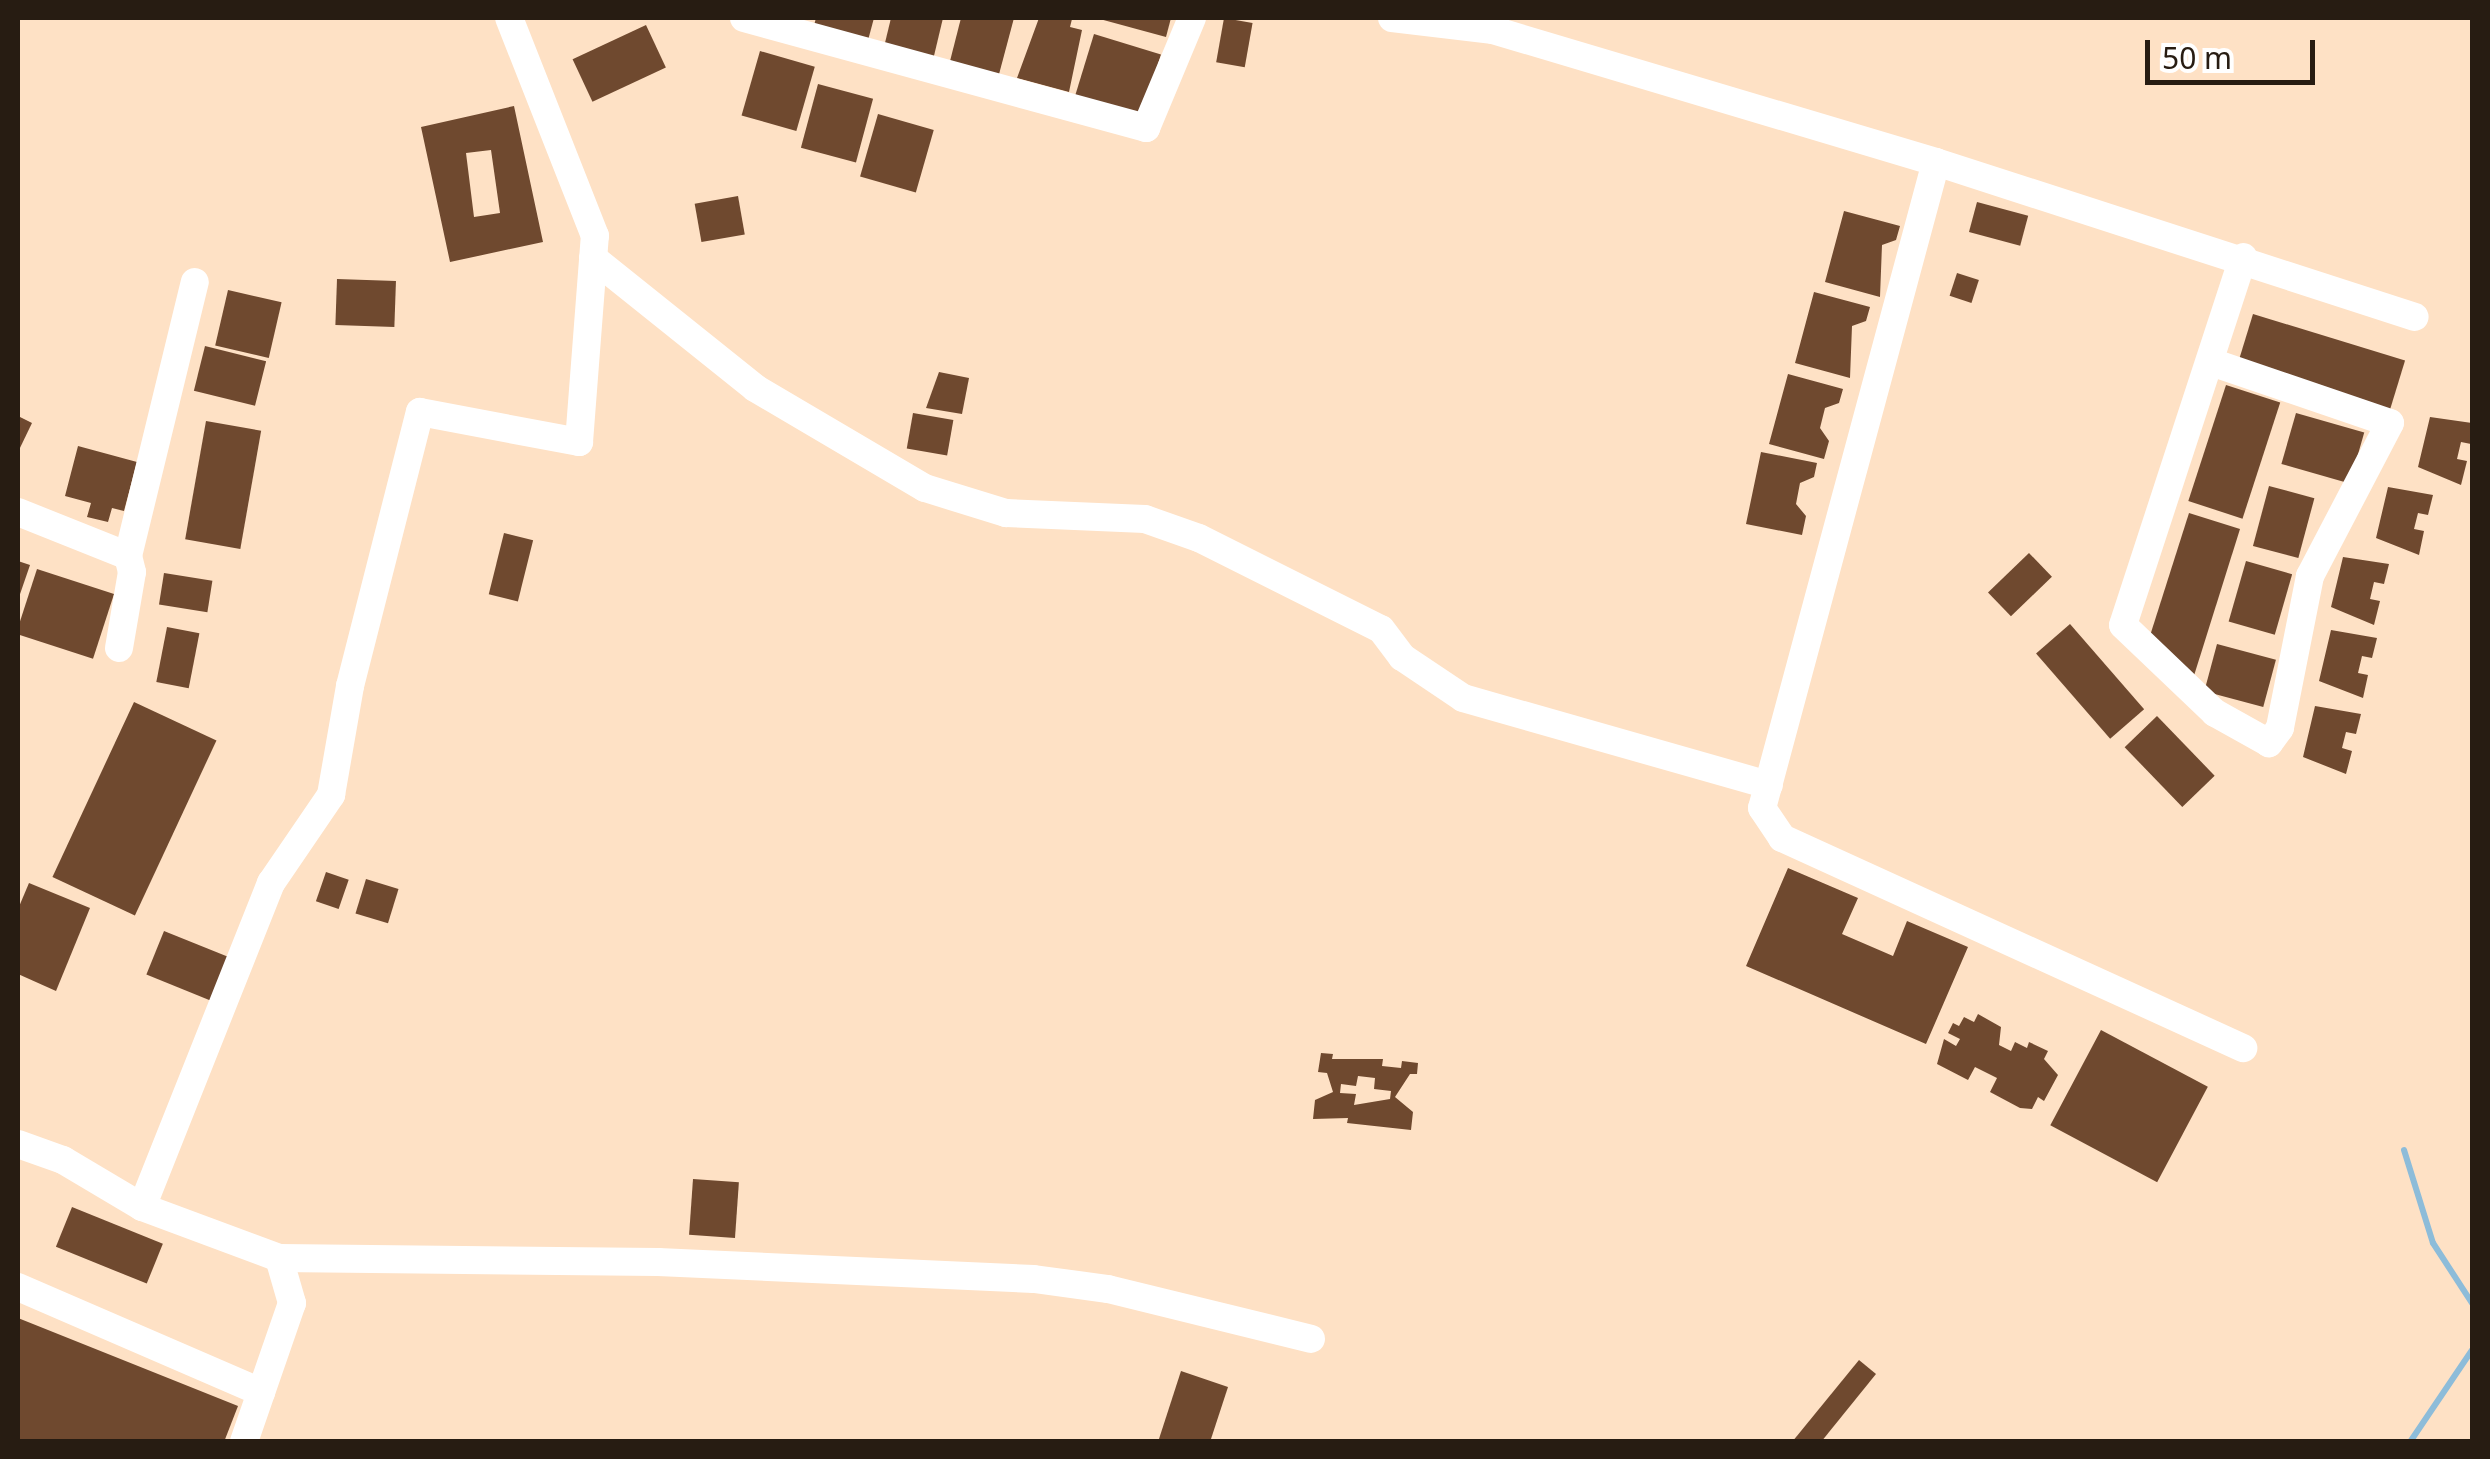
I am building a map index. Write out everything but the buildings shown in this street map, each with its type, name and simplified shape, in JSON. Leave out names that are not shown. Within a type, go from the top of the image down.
[{"type":"street","points":[[142,1207],[271,883],[330,795],[350,686],[420,412],[579,442],[594,236],[509,18]]},
{"type":"street","points":[[744,18],[1146,128],[1192,18]]},
{"type":"street","points":[[1392,18],[1493,30],[1936,162],[2242,258],[2414,317]]},
{"type":"street","points":[[1936,162],[1762,808],[1782,838],[2243,1048]]},
{"type":"street","points":[[593,258],[755,388],[925,488],[1006,513],[1144,519],[1199,538],[1381,629],[1402,657],[1463,698],[1768,785]]},
{"type":"street","points":[[2211,362],[2390,424],[2310,576],[2280,728],[2269,743],[2216,713],[2122,626],[2242,258]]},
{"type":"street","points":[[119,648],[132,572],[128,556],[196,282]]},
{"type":"street","points":[[18,512],[128,556]]},
{"type":"street","points":[[18,1144],[63,1160],[142,1207],[279,1258],[658,1262],[1034,1280],[1108,1289],[1311,1340]]},
{"type":"street","points":[[244,1442],[292,1303],[279,1258]]},
{"type":"street","points":[[18,1287],[261,1392]]},
{"type":"waterway","points":[[2404,1150],[2433,1243],[2472,1303]]},
{"type":"waterway","points":[[2410,1442],[2472,1350]]}]
